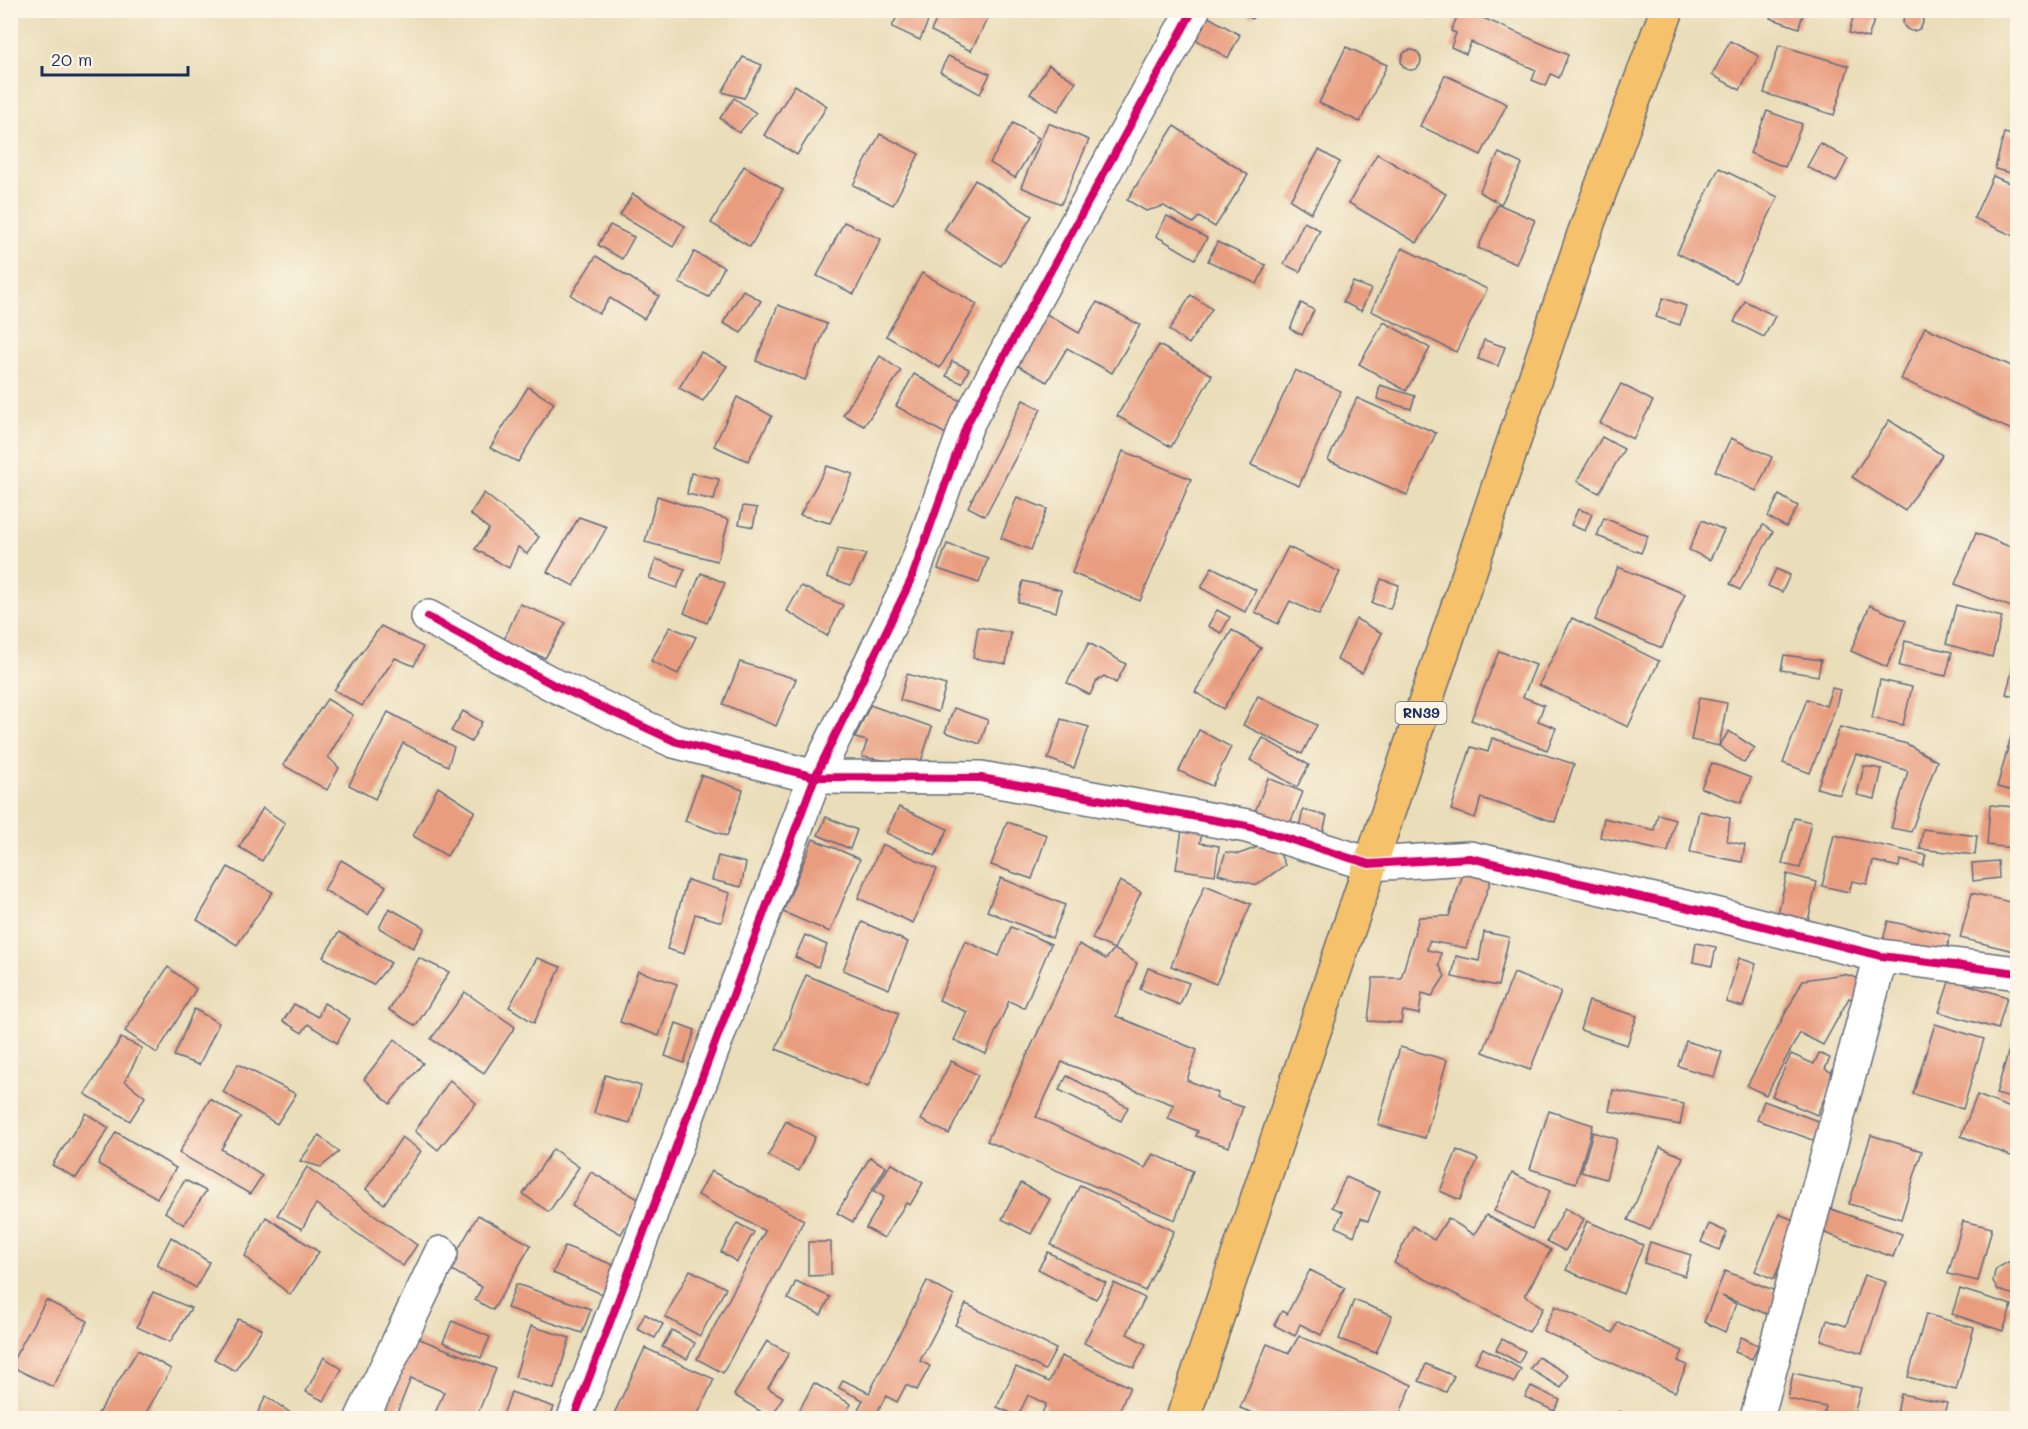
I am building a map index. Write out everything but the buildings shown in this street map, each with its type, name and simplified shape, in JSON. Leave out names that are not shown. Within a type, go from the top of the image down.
[{"type":"highway","name":"RN39","points":[[1183,1419],[1584,234],[1667,10]]},
{"type":"street","points":[[574,1419],[816,777],[910,580],[967,424],[1193,10]]},
{"type":"street","points":[[428,617],[554,685],[674,741],[816,777],[981,778],[1247,826],[1369,864],[1470,858],[1711,912],[1881,956],[2018,973]]},
{"type":"street","points":[[1757,1419],[1881,956]]},
{"type":"street","points":[[362,1419],[441,1253]]},
{"type":"cycle path","points":[[574,1418],[815,777],[911,580],[967,424],[1193,10]]},
{"type":"cycle path","points":[[428,617],[554,685],[674,741],[815,777],[981,778],[1247,826],[1369,864],[1470,858],[1711,913],[1881,956],[2018,973]]}]
